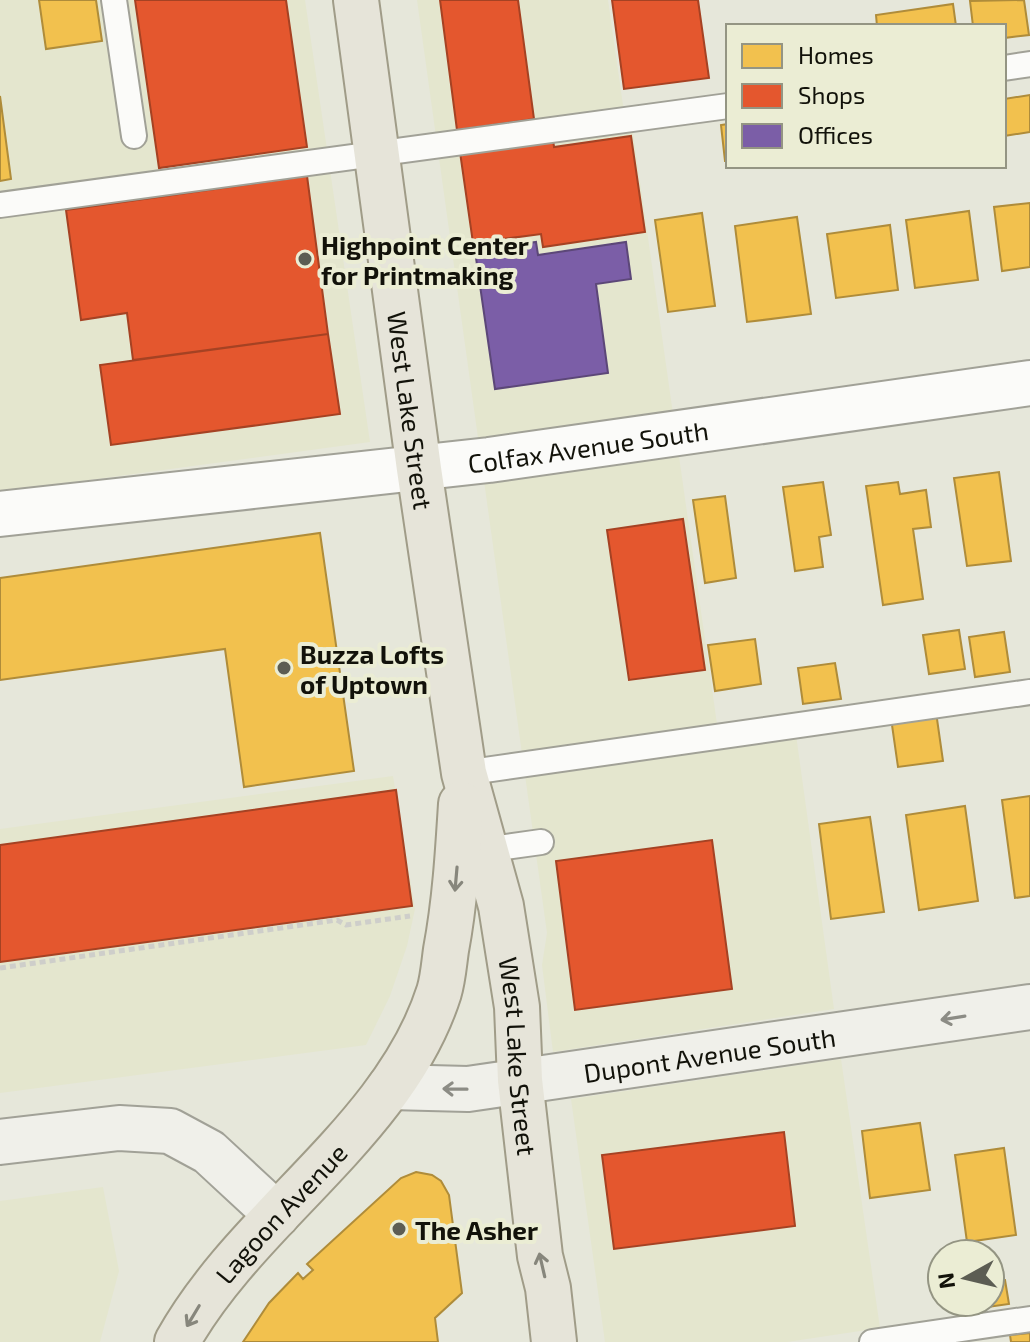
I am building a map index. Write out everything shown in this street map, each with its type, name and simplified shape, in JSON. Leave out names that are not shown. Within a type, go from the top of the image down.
[{"type":"main road","name":"West Lake Street","points":[[356,0],[419,469],[464,773],[501,906],[517,1007],[520,1080],[540,1256],[548,1288],[554,1342]]},
{"type":"main road","name":"West Lake Street","points":[[390,1087],[416,1043],[440,991],[453,910],[464,773]]},
{"type":"main road","name":"Lagoon Avenue","points":[[177,1342],[212,1288],[390,1087]]},
{"type":"street","name":"Colfax Avenue South","points":[[0,514],[419,469],[1030,383]]},
{"type":"street","name":"Dupont Avenue South","points":[[390,1087],[468,1089],[1030,1007]]},
{"type":"street","points":[[0,1142],[119,1128],[170,1131],[209,1152],[277,1215]]},
{"type":"lane","points":[[114,0],[134,136]]},
{"type":"lane","points":[[1006,68],[1030,64]]},
{"type":"lane","points":[[0,205],[726,106]]},
{"type":"lane","points":[[464,773],[1030,692]]},
{"type":"lane","points":[[485,850],[541,842]]},
{"type":"lane","points":[[872,1342],[1030,1319]]},
{"type":"path","points":[[0,968],[337,920],[346,925],[417,915]]},
{"type":"shaded area","points":[[0,0],[305,0],[370,442],[0,492]]},
{"type":"shaded area","points":[[417,0],[608,0],[623,105],[633,132],[717,724],[793,713],[834,1009],[553,1052],[542,965],[547,933]]},
{"type":"shaded area","points":[[393,776],[415,909],[407,946],[390,996],[366,1045],[0,1093],[0,829]]},
{"type":"shaded area","points":[[841,1059],[880,1328],[787,1342],[605,1342],[571,1099]]},
{"type":"shaded area","points":[[103,1187],[119,1271],[100,1342],[0,1342],[0,1201]]},
{"type":"building: Homes","points":[[39,0],[96,0],[102,41],[46,49]]},
{"type":"building: Homes","points":[[1024,0],[1029,35],[1006,38],[1006,24],[973,24],[970,1]]},
{"type":"building: Homes","points":[[953,4],[956,24],[877,24],[876,15]]},
{"type":"building: Homes","points":[[1030,95],[1030,132],[1006,136],[1006,99]]},
{"type":"building: Homes","points":[[0,96],[11,179],[0,181]]},
{"type":"building: Homes","points":[[726,124],[726,161],[725,161],[721,125]]},
{"type":"building: Homes","points":[[1030,203],[1030,267],[1002,271],[994,207]]},
{"type":"building: Homes","points":[[969,211],[978,280],[915,288],[906,220]]},
{"type":"building: Homes","points":[[702,213],[715,306],[668,312],[655,220]]},
{"type":"building: Homes","points":[[797,217],[811,314],[747,322],[735,226]]},
{"type":"building: Homes","points":[[890,225],[898,290],[836,298],[827,234]]},
{"type":"building: Homes","points":[[999,472],[1011,561],[967,566],[954,478]]},
{"type":"building: Homes","points":[[823,482],[831,535],[819,537],[823,567],[795,571],[783,487]]},
{"type":"building: Homes","points":[[898,482],[900,494],[926,490],[931,527],[913,529],[923,599],[883,605],[866,486]]},
{"type":"building: Homes","points":[[725,496],[736,578],[705,583],[693,500]]},
{"type":"building: Homes","name":"Buzza Lofts of Uptown","points":[[320,533],[354,771],[244,787],[225,649],[0,680],[0,578]]},
{"type":"building: Homes","points":[[959,630],[965,669],[929,674],[923,635]]},
{"type":"building: Homes","points":[[1004,632],[1010,672],[975,677],[969,637]]},
{"type":"building: Homes","points":[[755,639],[761,684],[715,691],[708,645]]},
{"type":"building: Homes","points":[[835,663],[841,699],[803,704],[798,668]]},
{"type":"building: Homes","points":[[936,712],[943,761],[898,767],[891,718]]},
{"type":"building: Homes","points":[[1030,796],[1030,896],[1015,898],[1002,800]]},
{"type":"building: Homes","points":[[965,806],[978,901],[919,910],[906,815]]},
{"type":"building: Homes","points":[[870,817],[884,912],[831,919],[819,824]]},
{"type":"building: Homes","points":[[920,1123],[930,1190],[870,1198],[862,1131]]},
{"type":"building: Homes","points":[[1004,1148],[1016,1235],[966,1238],[955,1155]]},
{"type":"building: Homes","name":"The Asher","points":[[416,1172],[432,1175],[441,1181],[449,1195],[462,1293],[435,1318],[438,1342],[243,1342],[269,1303],[298,1273],[303,1279],[313,1270],[307,1264],[401,1178]]},
{"type":"building: Homes","points":[[1030,1333],[1030,1342],[1011,1342],[1010,1335]]},
{"type":"building: Shops","points":[[135,0],[286,0],[307,147],[159,168]]},
{"type":"building: Shops","points":[[440,0],[518,0],[534,119],[457,130]]},
{"type":"building: Shops","points":[[612,0],[698,0],[709,78],[624,89]]},
{"type":"building: Shops","points":[[631,136],[645,232],[543,247],[541,234],[473,243],[460,152],[553,139],[554,147]]},
{"type":"building: Shops","points":[[307,176],[328,334],[133,360],[127,313],[81,320],[66,210]]},
{"type":"building: Shops","points":[[328,334],[340,414],[111,445],[100,365]]},
{"type":"building: Shops","points":[[683,519],[705,670],[629,680],[607,530]]},
{"type":"building: Shops","points":[[396,790],[412,906],[0,962],[0,845]]},
{"type":"building: Shops","points":[[712,840],[732,989],[575,1010],[556,861]]},
{"type":"building: Shops","points":[[784,1132],[795,1226],[614,1249],[602,1155]]},
{"type":"building: Offices","points":[[536,242],[538,255],[626,242],[631,279],[596,284],[608,373],[495,389],[475,251]]},
{"type":"place","name":"Highpoint Center for Printmaking","points":[[305,259]]},
{"type":"place","name":"Buzza Lofts of Uptown","points":[[284,668]]},
{"type":"place","name":"The Asher","points":[[399,1229]]}]
